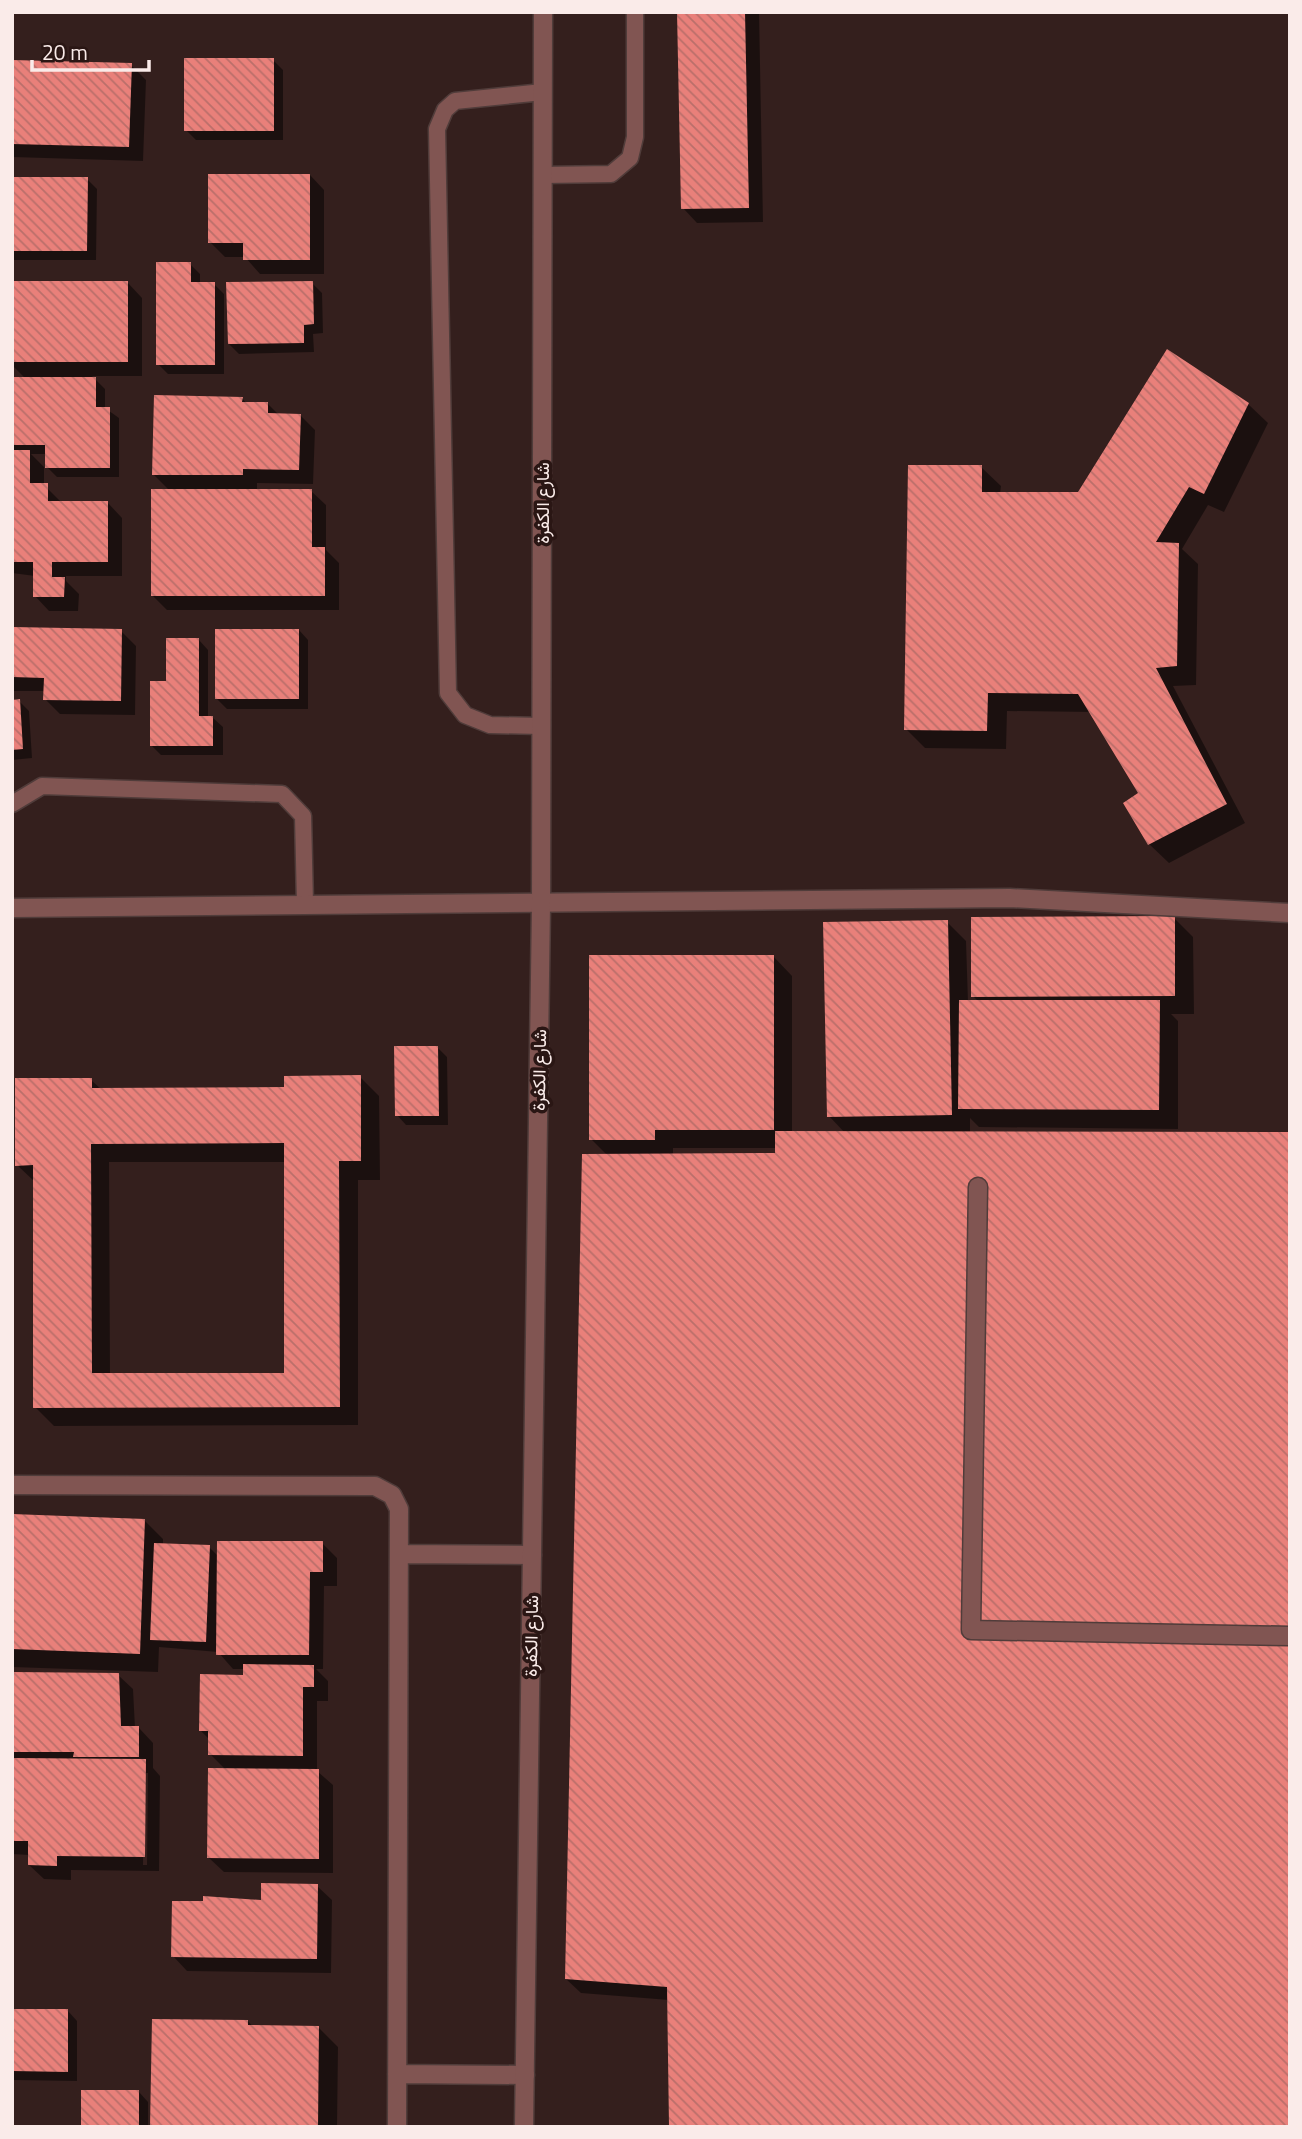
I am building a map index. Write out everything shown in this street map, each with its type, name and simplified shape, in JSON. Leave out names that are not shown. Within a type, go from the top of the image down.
[{"type":"street","name":"شارع الكفرة","points":[[524,2127],[541,905],[543,12]]},
{"type":"street","points":[[12,908],[305,904],[541,905],[1010,898],[1290,913]]},
{"type":"street","points":[[978,1187],[971,1630],[1290,1636]]},
{"type":"street","points":[[12,1485],[375,1486],[392,1495],[399,1509],[397,2127]]},
{"type":"street","points":[[399,1554],[532,1555]]},
{"type":"street","points":[[397,2074],[525,2075]]},
{"type":"lane","points":[[543,175],[611,174],[631,158],[635,137],[635,12]]},
{"type":"lane","points":[[542,726],[490,724],[465,715],[448,693],[438,129],[444,110],[455,101],[543,92]]},
{"type":"lane","points":[[12,804],[42,786],[282,794],[303,816],[305,904]]},
{"type":"building","points":[[677,12],[745,12],[749,208],[681,209]]},
{"type":"building","points":[[184,58],[274,58],[274,131],[184,131]]},
{"type":"building","points":[[12,60],[132,63],[129,147],[12,144]]},
{"type":"building","points":[[208,174],[310,174],[310,260],[243,260],[243,243],[208,243]]},
{"type":"building","points":[[12,177],[88,177],[87,251],[12,251]]},
{"type":"building","points":[[156,262],[191,262],[191,282],[215,282],[215,365],[156,365]]},
{"type":"building","points":[[12,281],[128,281],[128,362],[12,362]]},
{"type":"building","points":[[313,281],[314,324],[304,325],[304,343],[228,344],[226,282]]},
{"type":"building","points":[[1167,349],[1249,403],[1204,494],[1189,487],[1156,542],[1179,543],[1177,666],[1156,668],[1227,804],[1148,845],[1123,803],[1138,793],[1078,694],[988,693],[987,731],[904,730],[908,465],[982,465],[982,492],[1078,492]]},
{"type":"building","points":[[12,377],[96,377],[96,407],[110,407],[110,468],[45,468],[45,445],[12,445]]},
{"type":"building","points":[[154,395],[243,397],[242,402],[268,402],[268,413],[301,414],[299,470],[243,469],[243,475],[152,475]]},
{"type":"building","points":[[12,450],[30,450],[30,483],[48,483],[48,501],[108,501],[108,562],[52,562],[52,577],[65,577],[64,597],[33,597],[33,562],[12,562]]},
{"type":"building","points":[[151,489],[312,489],[312,547],[325,547],[325,596],[151,596]]},
{"type":"building","points":[[12,627],[122,629],[121,701],[43,700],[44,678],[12,677]]},
{"type":"building","points":[[215,629],[299,629],[299,699],[215,699]]},
{"type":"building","points":[[166,638],[199,638],[199,716],[213,716],[213,746],[150,746],[150,681],[166,681]]},
{"type":"building","points":[[20,699],[23,749],[12,750],[12,700]]},
{"type":"building","points":[[1175,916],[1175,996],[971,997],[971,917]]},
{"type":"building","points":[[948,920],[952,1115],[827,1117],[823,922]]},
{"type":"building","points":[[589,955],[774,955],[774,1130],[655,1130],[655,1140],[589,1140]]},
{"type":"building","points":[[959,1000],[1160,1000],[1159,1110],[958,1109]]},
{"type":"building","points":[[394,1046],[438,1046],[439,1116],[395,1116]]},
{"type":"building","points":[[361,1075],[361,1161],[339,1161],[340,1407],[33,1408],[33,1165],[15,1166],[15,1078],[92,1078],[92,1088],[284,1087],[284,1076]],"holes":[[[284,1143],[284,1373],[92,1373],[91,1144]]]},
{"type":"building","points":[[775,1131],[1290,1132],[1290,2127],[669,2127],[667,1987],[565,1979],[582,1154],[775,1153]]},
{"type":"building","points":[[12,1514],[145,1519],[140,1654],[12,1649]]},
{"type":"building","points":[[217,1541],[323,1541],[323,1572],[310,1572],[309,1655],[216,1655]]},
{"type":"building","points":[[154,1543],[210,1545],[206,1642],[150,1640]]},
{"type":"building","points":[[243,1664],[314,1665],[314,1687],[303,1687],[303,1756],[208,1755],[208,1731],[199,1731],[200,1674],[243,1675]]},
{"type":"building","points":[[12,1672],[119,1673],[121,1726],[139,1726],[139,1757],[73,1757],[74,1752],[12,1752]]},
{"type":"building","points":[[12,1758],[146,1759],[145,1857],[57,1856],[57,1866],[28,1865],[28,1841],[12,1841]]},
{"type":"building","points":[[208,1768],[319,1769],[319,1859],[207,1858]]},
{"type":"building","points":[[261,1883],[318,1884],[317,1959],[171,1957],[172,1901],[203,1901],[203,1896],[261,1900]]},
{"type":"building","points":[[12,2009],[68,2009],[68,2072],[12,2071]]},
{"type":"building","points":[[152,2019],[248,2020],[248,2025],[319,2026],[318,2127],[150,2127]]},
{"type":"building","points":[[81,2090],[139,2090],[139,2127],[81,2127]]}]
